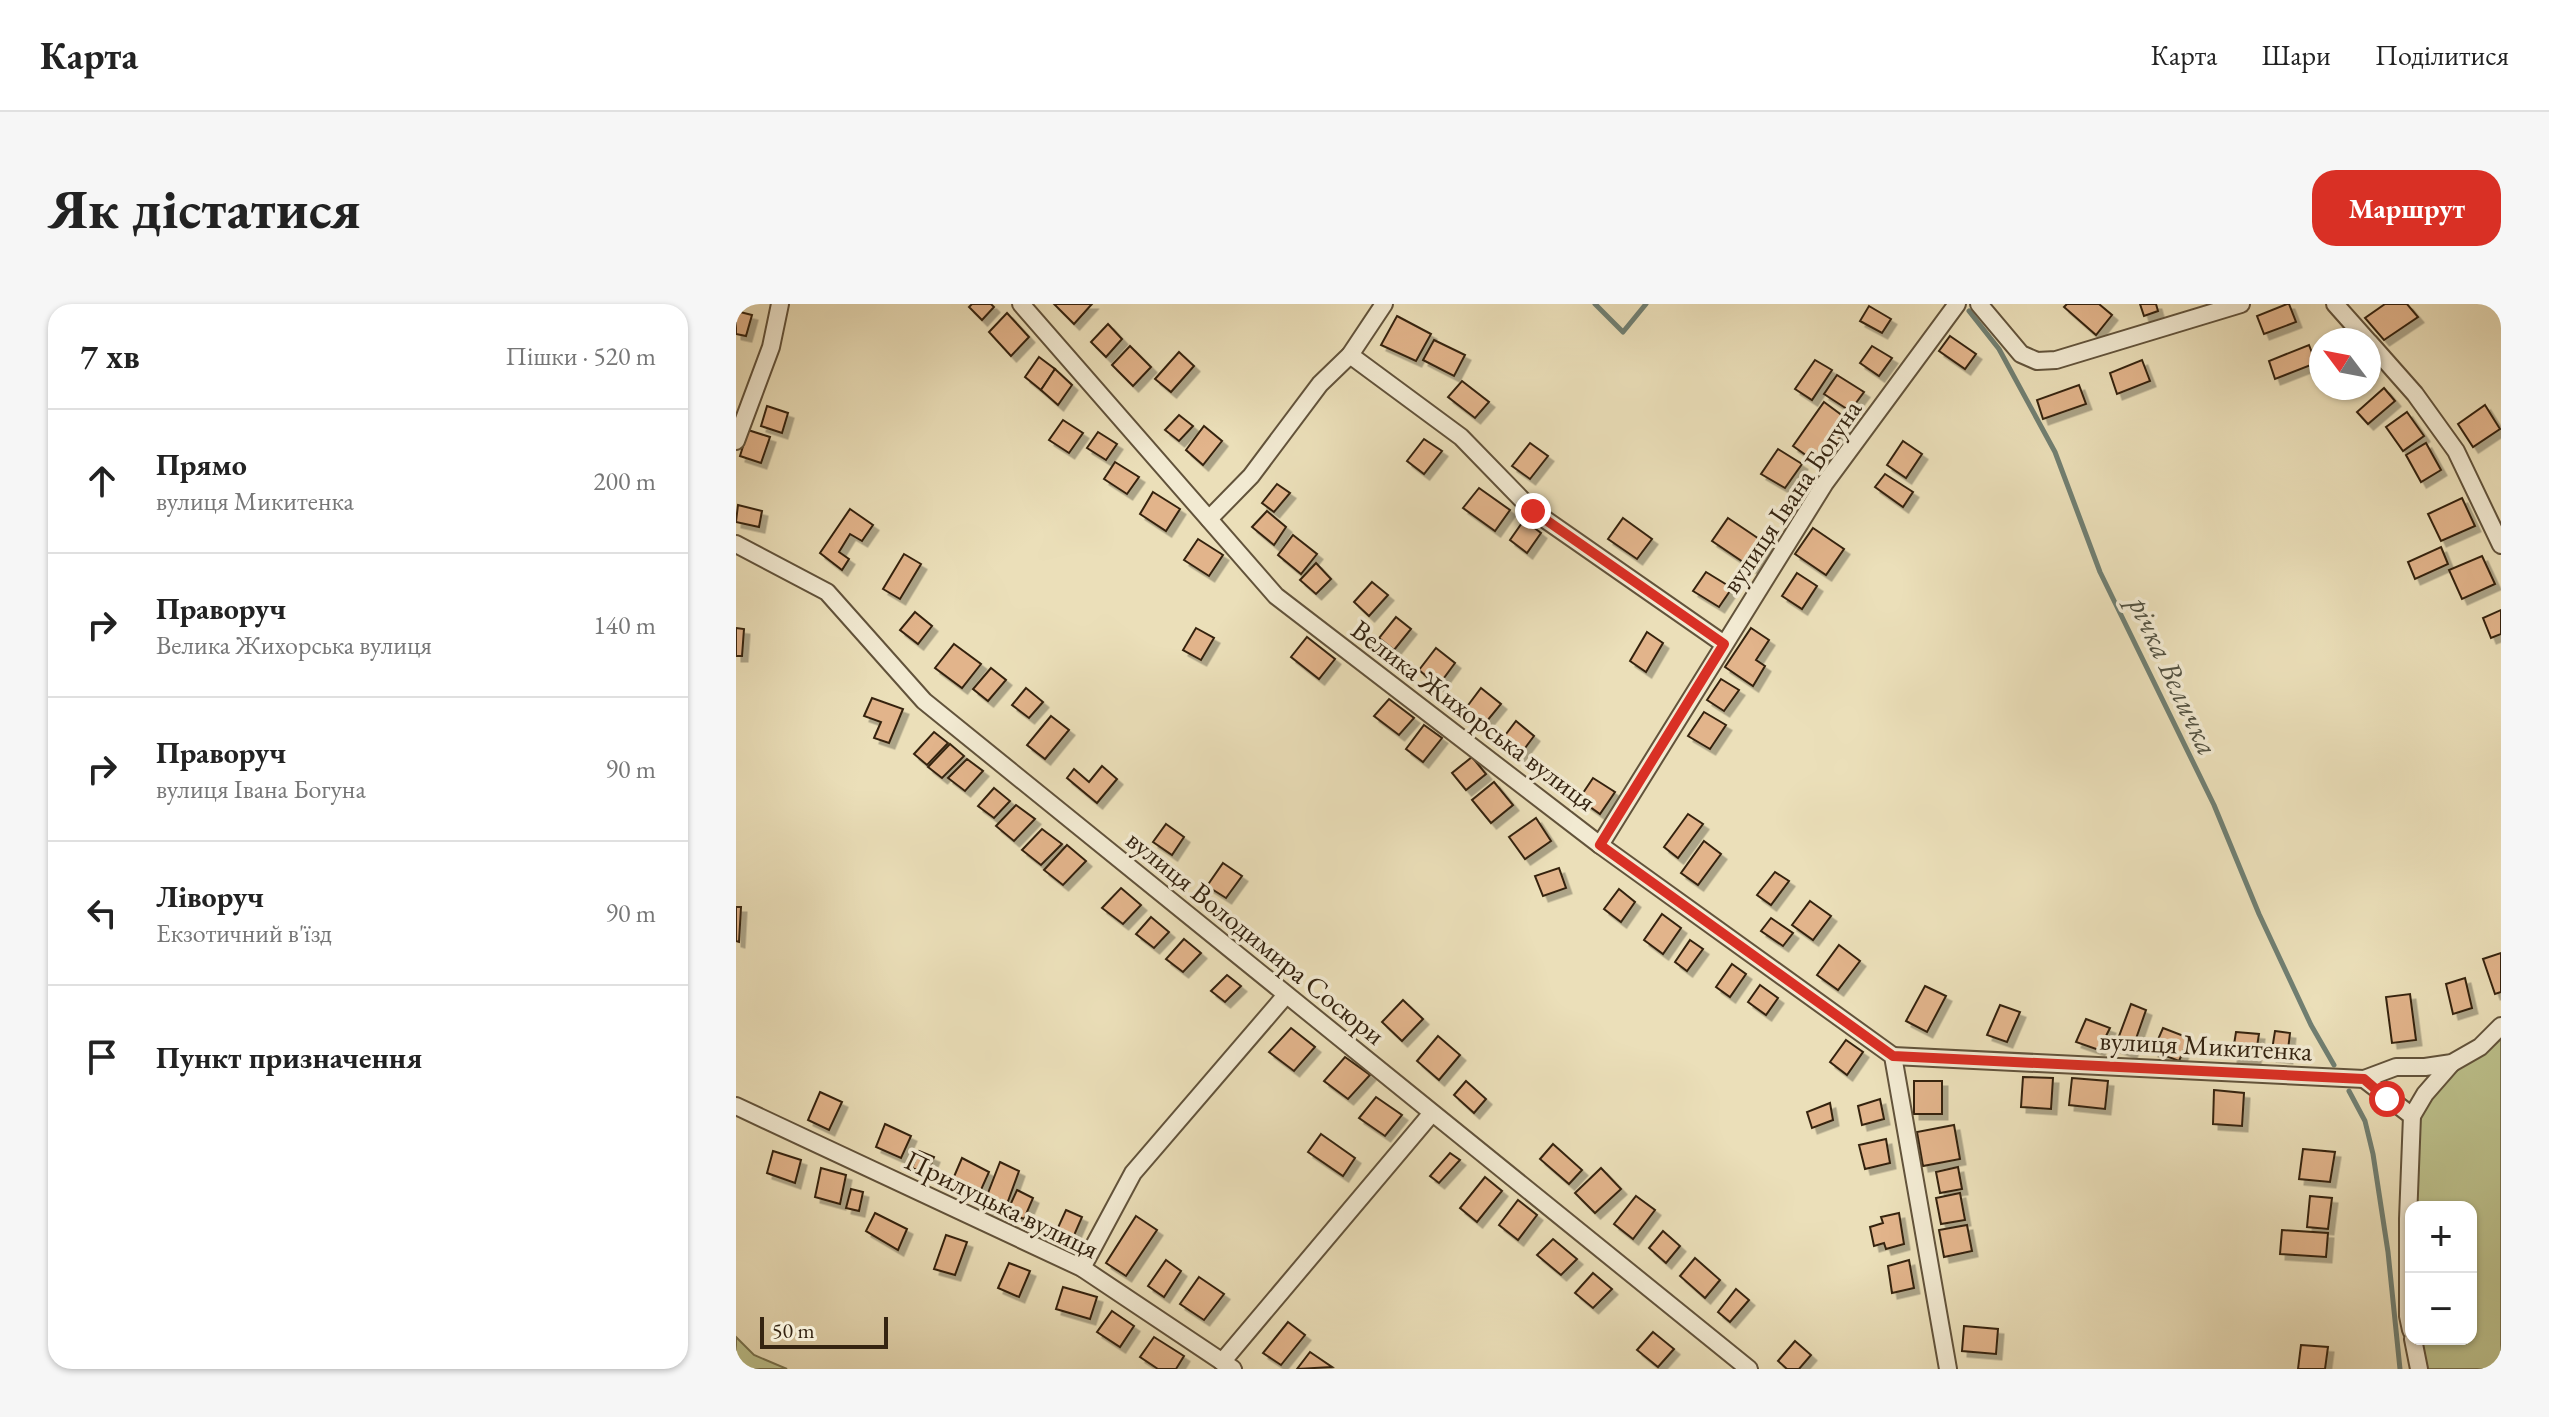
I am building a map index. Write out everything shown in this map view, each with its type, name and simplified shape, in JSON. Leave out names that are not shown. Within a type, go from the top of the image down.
[{"type":"street","points":[[736,441],[771,347],[780,304]]},
{"type":"street","name":"Велика Жихорська вулиця","points":[[1021,304],[1276,596],[1600,845],[1893,1056]]},
{"type":"street","points":[[1209,519],[1251,476],[1320,384],[1350,355],[1384,304]]},
{"type":"street","name":"вулиця Івана Богуна","points":[[1600,845],[1825,483],[1957,304]]},
{"type":"street","points":[[1979,304],[2021,354],[2037,361],[2056,360],[2241,304]]},
{"type":"street","points":[[2335,304],[2356,328]]},
{"type":"street","points":[[1350,355],[1461,437],[1533,511],[1724,644]]},
{"type":"street","points":[[2381,356],[2415,394],[2456,451],[2501,545]]},
{"type":"street","name":"вулиця Володимира Сосюри","points":[[736,544],[827,592],[924,701],[1749,1369]]},
{"type":"street","points":[[1082,1268],[1133,1173],[1286,995]]},
{"type":"street","name":"вулиця Микитенка","points":[[1893,1056],[2364,1079],[2396,1067],[2452,1063],[2480,1047],[2501,1026]]},
{"type":"street","points":[[1893,1056],[1948,1369]]},
{"type":"street","points":[[2408,1273],[2412,1116],[2425,1094],[2452,1063]]},
{"type":"street","points":[[2364,1079],[2412,1116]]},
{"type":"street","name":"Прилуцька вулиця","points":[[736,1106],[1082,1268],[1227,1365]]},
{"type":"street","points":[[1227,1365],[1432,1113]]},
{"type":"street","points":[[2414,1345],[2419,1369]]},
{"type":"green space","points":[[2501,1026],[2501,1369],[2422,1369],[2416,1345],[2477,1345],[2477,1201],[2411,1201],[2411,1127],[2452,1063]]},
{"type":"green space","points":[[736,1337],[754,1355],[787,1369],[736,1369]]},
{"type":"building","points":[[972,304],[991,304],[994,307],[982,320],[969,307]]},
{"type":"building","points":[[1054,304],[1092,304],[1074,324]]},
{"type":"building","points":[[2067,304],[2099,304],[2112,315],[2096,335],[2064,307]]},
{"type":"building","points":[[2140,304],[2156,304],[2158,311],[2144,316]]},
{"type":"building","points":[[2287,304],[2296,322],[2264,334],[2257,316]]},
{"type":"building","points":[[2385,304],[2407,304],[2418,317],[2384,340],[2381,328],[2374,328],[2365,318]]},
{"type":"building","points":[[1869,306],[1891,319],[1882,333],[1860,321]]},
{"type":"building","points":[[736,311],[752,315],[746,336],[736,334]]},
{"type":"building","points":[[1007,313],[1029,337],[1011,356],[989,332]]},
{"type":"building","points":[[1397,316],[1431,334],[1416,361],[1381,345]]},
{"type":"building","points":[[1108,324],[1122,339],[1106,357],[1091,342]]},
{"type":"building","points":[[1950,336],[1976,354],[1965,369],[1939,351]]},
{"type":"building","points":[[1434,340],[1465,355],[1454,376],[1423,360]]},
{"type":"building","points":[[2309,345],[2309,366],[2275,379],[2269,361]]},
{"type":"building","points":[[1130,346],[1151,367],[1133,386],[1112,365]]},
{"type":"building","points":[[1872,346],[1892,358],[1879,376],[1860,363]]},
{"type":"building","points":[[1179,352],[1194,366],[1171,392],[1155,379]]},
{"type":"building","points":[[1039,357],[1055,369],[1041,390],[1025,377]]},
{"type":"building","points":[[1815,360],[1832,370],[1812,400],[1795,389]]},
{"type":"building","points":[[2142,360],[2150,381],[2117,394],[2110,373]]},
{"type":"building","points":[[1055,369],[1072,385],[1058,405],[1041,390]]},
{"type":"building","points":[[1837,375],[1864,392],[1850,411],[1824,394]]},
{"type":"building","points":[[1462,381],[1489,402],[1475,418],[1448,397]]},
{"type":"building","points":[[2079,385],[2086,404],[2043,419],[2037,400]]},
{"type":"building","points":[[2384,388],[2395,401],[2368,424],[2357,412],[2370,400],[2381,400]]},
{"type":"building","points":[[1824,402],[1851,422],[1820,465],[1793,446]]},
{"type":"building","points":[[2485,405],[2500,429],[2473,447],[2458,424]]},
{"type":"building","points":[[767,406],[788,413],[782,433],[761,426]]},
{"type":"building","points":[[2407,412],[2424,436],[2403,451],[2386,427]]},
{"type":"building","points":[[1179,415],[1193,426],[1179,441],[1165,430]]},
{"type":"building","points":[[1063,420],[1083,433],[1069,453],[1049,440]]},
{"type":"building","points":[[1204,426],[1222,441],[1203,465],[1186,450]]},
{"type":"building","points":[[748,430],[770,437],[761,463],[740,456]]},
{"type":"building","points":[[1098,432],[1117,444],[1106,460],[1087,448]]},
{"type":"building","points":[[1424,439],[1442,451],[1424,474],[1407,461]]},
{"type":"building","points":[[1903,441],[1922,454],[1906,478],[1887,465]]},
{"type":"building","points":[[1530,443],[1548,456],[1530,479],[1512,466]]},
{"type":"building","points":[[2426,443],[2441,470],[2421,482],[2406,455]]},
{"type":"building","points":[[1778,449],[1802,464],[1785,488],[1761,474]]},
{"type":"building","points":[[1115,462],[1139,477],[1127,494],[1104,479]]},
{"type":"building","points":[[1885,474],[1913,492],[1903,507],[1875,487]]},
{"type":"building","points":[[1277,484],[1290,493],[1274,512],[1262,503]]},
{"type":"building","points":[[1479,488],[1510,510],[1495,531],[1463,508]]},
{"type":"building","points":[[1153,492],[1180,509],[1166,531],[1140,514]]},
{"type":"building","points":[[2462,498],[2475,526],[2441,541],[2428,514]]},
{"type":"building","points":[[738,505],[762,511],[759,527],[736,522]]},
{"type":"building","points":[[850,509],[873,525],[862,541],[850,534],[839,552],[849,559],[842,570],[820,553]]},
{"type":"building","points":[[1267,511],[1286,527],[1274,545],[1252,527]]},
{"type":"building","points":[[1623,518],[1652,539],[1637,559],[1608,539]]},
{"type":"building","points":[[1728,518],[1771,547],[1755,570],[1712,541]]},
{"type":"building","points":[[1524,520],[1541,533],[1527,553],[1510,540]]},
{"type":"building","points":[[1813,528],[1844,549],[1826,575],[1795,554]]},
{"type":"building","points":[[1293,535],[1317,554],[1301,574],[1278,555]]},
{"type":"building","points":[[1198,539],[1223,555],[1209,576],[1184,560]]},
{"type":"building","points":[[2441,547],[2448,564],[2415,579],[2408,562]]},
{"type":"building","points":[[904,554],[921,564],[900,599],[883,589]]},
{"type":"building","points":[[2482,556],[2495,584],[2462,599],[2449,570]]},
{"type":"building","points":[[1316,563],[1331,579],[1316,594],[1300,580]]},
{"type":"building","points":[[1706,572],[1732,588],[1719,607],[1693,591]]},
{"type":"building","points":[[1797,573],[1817,586],[1802,609],[1782,596]]},
{"type":"building","points":[[1372,582],[1388,595],[1369,616],[1354,602]]},
{"type":"building","points":[[2501,610],[2501,634],[2491,638],[2483,618]]},
{"type":"building","points":[[915,612],[932,626],[918,644],[900,630]]},
{"type":"building","points":[[1396,617],[1411,629],[1394,650],[1379,638]]},
{"type":"building","points":[[736,628],[744,629],[742,656],[736,656]]},
{"type":"building","points":[[1196,628],[1214,638],[1201,660],[1183,650]]},
{"type":"building","points":[[1751,628],[1769,640],[1756,660],[1765,666],[1753,686],[1725,667]]},
{"type":"building","points":[[1647,632],[1663,643],[1646,672],[1630,661]]},
{"type":"building","points":[[1307,637],[1335,659],[1319,679],[1291,657]]},
{"type":"building","points":[[954,644],[981,664],[962,688],[935,668]]},
{"type":"building","points":[[1436,648],[1455,663],[1438,686],[1419,670]]},
{"type":"building","points":[[991,668],[1006,680],[988,701],[973,689]]},
{"type":"building","points":[[1721,679],[1739,690],[1724,711],[1707,700]]},
{"type":"building","points":[[1026,688],[1043,702],[1029,718],[1012,705]]},
{"type":"building","points":[[1481,688],[1501,704],[1482,727],[1463,712]]},
{"type":"building","points":[[872,698],[903,709],[889,743],[874,738],[881,722],[864,716]]},
{"type":"building","points":[[1389,699],[1414,718],[1399,735],[1374,716]]},
{"type":"building","points":[[1704,712],[1726,725],[1710,749],[1688,736]]},
{"type":"building","points":[[1051,716],[1069,730],[1045,759],[1027,745]]},
{"type":"building","points":[[1516,721],[1534,736],[1519,756],[1500,742]]},
{"type":"building","points":[[1424,725],[1442,738],[1423,762],[1406,749]]},
{"type":"building","points":[[934,732],[948,743],[927,765],[914,754]]},
{"type":"building","points":[[950,744],[964,756],[942,778],[928,767]]},
{"type":"building","points":[[1472,757],[1486,774],[1466,790],[1452,773]]},
{"type":"building","points":[[967,759],[983,771],[965,791],[948,778]]},
{"type":"building","points":[[1102,766],[1117,779],[1097,803],[1067,778],[1074,769],[1089,782]]},
{"type":"building","points":[[1593,778],[1615,792],[1600,814],[1579,799]]},
{"type":"building","points":[[1494,782],[1513,805],[1491,823],[1472,800]]},
{"type":"building","points":[[994,788],[1010,801],[994,818],[978,806]]},
{"type":"building","points":[[1016,805],[1035,819],[1014,841],[996,826]]},
{"type":"building","points":[[1688,814],[1703,824],[1678,858],[1664,847]]},
{"type":"building","points":[[1536,818],[1551,841],[1525,859],[1509,837]]},
{"type":"building","points":[[1166,824],[1184,837],[1172,855],[1153,842]]},
{"type":"building","points":[[1042,829],[1062,844],[1041,865],[1022,850]]},
{"type":"building","points":[[1704,841],[1721,854],[1698,885],[1681,873]]},
{"type":"building","points":[[1067,845],[1086,861],[1063,885],[1044,870]]},
{"type":"building","points":[[1223,863],[1242,876],[1226,898],[1207,886]]},
{"type":"building","points":[[1559,868],[1566,888],[1543,896],[1535,876]]},
{"type":"building","points":[[1775,872],[1789,881],[1771,905],[1757,895]]},
{"type":"building","points":[[1121,888],[1141,905],[1123,924],[1102,908]]},
{"type":"building","points":[[1619,889],[1635,902],[1621,922],[1604,909]]},
{"type":"building","points":[[1810,901],[1831,916],[1813,940],[1792,925]]},
{"type":"building","points":[[736,907],[741,907],[739,942],[736,941]]},
{"type":"building","points":[[1662,914],[1681,928],[1663,954],[1644,940]]},
{"type":"building","points":[[1151,917],[1169,932],[1154,948],[1136,934]]},
{"type":"building","points":[[1771,918],[1793,933],[1783,946],[1761,931]]},
{"type":"building","points":[[1184,939],[1201,953],[1183,972],[1166,959]]},
{"type":"building","points":[[1690,940],[1703,949],[1687,971],[1675,962]]},
{"type":"building","points":[[1839,945],[1860,961],[1838,990],[1817,975]]},
{"type":"building","points":[[2501,953],[2501,992],[2495,994],[2483,959]]},
{"type":"building","points":[[1732,964],[1746,974],[1730,997],[1716,987]]},
{"type":"building","points":[[1227,975],[1241,986],[1225,1002],[1211,991]]},
{"type":"building","points":[[2465,978],[2472,1008],[2453,1014],[2446,984]]},
{"type":"building","points":[[1760,985],[1778,998],[1766,1015],[1748,1002]]},
{"type":"building","points":[[1925,986],[1946,996],[1927,1032],[1906,1021]]},
{"type":"building","points":[[2410,994],[2416,1040],[2392,1043],[2386,997]]},
{"type":"building","points":[[1403,1000],[1423,1019],[1402,1041],[1382,1022]]},
{"type":"building","points":[[2131,1004],[2146,1010],[2131,1053],[2115,1047]]},
{"type":"building","points":[[2000,1005],[2020,1012],[2007,1042],[1987,1035]]},
{"type":"building","points":[[2086,1019],[2110,1028],[2099,1050],[2076,1042]]},
{"type":"building","points":[[1291,1028],[1315,1047],[1294,1071],[1269,1052]]},
{"type":"building","points":[[2163,1028],[2189,1038],[2179,1061],[2153,1051]]},
{"type":"building","points":[[2275,1031],[2290,1033],[2287,1058],[2271,1056]]},
{"type":"building","points":[[2236,1032],[2259,1034],[2255,1059],[2232,1057]]},
{"type":"building","points":[[1438,1036],[1460,1055],[1439,1080],[1417,1061]]},
{"type":"building","points":[[1846,1040],[1863,1052],[1847,1075],[1830,1062]]},
{"type":"building","points":[[1345,1057],[1370,1075],[1348,1099],[1324,1081]]},
{"type":"building","points":[[2023,1077],[2053,1078],[2051,1109],[2021,1107]]},
{"type":"building","points":[[2072,1078],[2108,1081],[2105,1109],[2069,1105]]},
{"type":"building","points":[[1466,1081],[1486,1099],[1474,1113],[1454,1095]]},
{"type":"building","points":[[1914,1081],[1942,1081],[1942,1114],[1914,1114]]},
{"type":"building","points":[[2214,1090],[2244,1093],[2242,1126],[2213,1124]]},
{"type":"building","points":[[820,1092],[842,1102],[829,1130],[808,1120]]},
{"type":"building","points":[[1376,1097],[1402,1115],[1385,1136],[1359,1118]]},
{"type":"building","points":[[1880,1099],[1884,1119],[1862,1125],[1858,1106]]},
{"type":"building","points":[[1830,1103],[1833,1120],[1812,1128],[1807,1112]]},
{"type":"building","points":[[885,1124],[911,1136],[901,1158],[876,1147]]},
{"type":"building","points":[[1954,1125],[1960,1159],[1923,1166],[1917,1132]]},
{"type":"building","points":[[1321,1134],[1355,1158],[1343,1176],[1308,1152]]},
{"type":"building","points":[[1886,1139],[1890,1163],[1865,1169],[1859,1145]]},
{"type":"building","points":[[1553,1144],[1582,1170],[1569,1184],[1540,1159]]},
{"type":"building","points":[[2303,1149],[2335,1152],[2330,1182],[2299,1179]]},
{"type":"building","points":[[773,1151],[801,1160],[795,1183],[767,1173]]},
{"type":"building","points":[[919,1151],[934,1157],[927,1174],[912,1168]]},
{"type":"building","points":[[1450,1153],[1460,1160],[1439,1183],[1430,1176]]},
{"type":"building","points":[[962,1158],[989,1172],[980,1192],[953,1179]]},
{"type":"building","points":[[1000,1162],[1019,1171],[1003,1215],[983,1206]]},
{"type":"building","points":[[1958,1167],[1962,1189],[1940,1193],[1936,1172]]},
{"type":"building","points":[[821,1168],[846,1175],[840,1204],[815,1197]]},
{"type":"building","points":[[1601,1168],[1621,1189],[1595,1213],[1575,1193]]},
{"type":"building","points":[[1485,1177],[1502,1191],[1477,1222],[1460,1208]]},
{"type":"building","points":[[851,1189],[863,1192],[859,1211],[846,1208]]},
{"type":"building","points":[[1017,1190],[1033,1198],[1024,1219],[1007,1212]]},
{"type":"building","points":[[1960,1193],[1965,1220],[1941,1224],[1936,1198]]},
{"type":"building","points":[[1636,1196],[1655,1210],[1633,1239],[1614,1224]]},
{"type":"building","points":[[2310,1196],[2332,1198],[2328,1229],[2307,1227]]},
{"type":"building","points":[[1518,1200],[1537,1215],[1518,1240],[1499,1225]]},
{"type":"building","points":[[1066,1210],[1082,1217],[1072,1240],[1056,1232]]},
{"type":"building","points":[[875,1213],[907,1229],[898,1250],[866,1231]]},
{"type":"building","points":[[1899,1213],[1904,1244],[1886,1249],[1884,1243],[1874,1246],[1870,1227],[1883,1223],[1881,1217]]},
{"type":"building","points":[[1136,1216],[1157,1230],[1126,1276],[1106,1263]]},
{"type":"building","points":[[1967,1225],[1972,1251],[1944,1257],[1939,1230]]},
{"type":"building","points":[[2282,1230],[2328,1233],[2326,1257],[2280,1254]]},
{"type":"building","points":[[1663,1231],[1680,1246],[1666,1263],[1649,1248]]},
{"type":"building","points":[[946,1235],[967,1242],[955,1275],[934,1269]]},
{"type":"building","points":[[1553,1239],[1577,1259],[1561,1275],[1537,1255]]},
{"type":"building","points":[[1695,1258],[1720,1280],[1705,1298],[1680,1276]]},
{"type":"building","points":[[1166,1260],[1181,1271],[1164,1297],[1148,1286]]},
{"type":"building","points":[[1909,1260],[1914,1288],[1892,1293],[1888,1266]]},
{"type":"building","points":[[1009,1263],[1030,1271],[1019,1297],[998,1288]]},
{"type":"building","points":[[1593,1273],[1612,1289],[1593,1308],[1575,1293]]},
{"type":"building","points":[[1199,1277],[1224,1294],[1204,1320],[1180,1304]]},
{"type":"building","points":[[1063,1287],[1097,1297],[1090,1319],[1056,1309]]},
{"type":"building","points":[[1736,1289],[1749,1300],[1730,1322],[1718,1312]]},
{"type":"building","points":[[1112,1311],[1134,1326],[1120,1347],[1097,1332]]},
{"type":"building","points":[[1288,1322],[1305,1335],[1281,1365],[1263,1353]]},
{"type":"building","points":[[1964,1326],[1998,1329],[1996,1354],[1962,1351]]},
{"type":"building","points":[[1653,1332],[1674,1349],[1658,1367],[1637,1350]]},
{"type":"building","points":[[1154,1337],[1184,1356],[1176,1369],[1158,1369],[1140,1357]]},
{"type":"building","points":[[1795,1341],[1811,1355],[1799,1369],[1787,1369],[1778,1361]]},
{"type":"building","points":[[2301,1345],[2328,1347],[2325,1369],[2298,1369]]},
{"type":"building","points":[[1310,1352],[1332,1367],[1297,1369]]},
{"type":"waterway","name":"річка Величка","points":[[1595,304],[1623,332],[1646,304]]},
{"type":"waterway","name":"річка Величка","points":[[1969,311],[1999,349],[2055,452],[2100,572],[2214,805],[2259,914],[2311,1025],[2334,1065]]},
{"type":"waterway","name":"річка Величка","points":[[2349,1091],[2365,1121],[2373,1154],[2388,1252],[2400,1369]]},
{"type":"route","points":[[1533,511],[1724,644],[1600,845],[1893,1056],[2364,1079],[2387,1099]]}]
